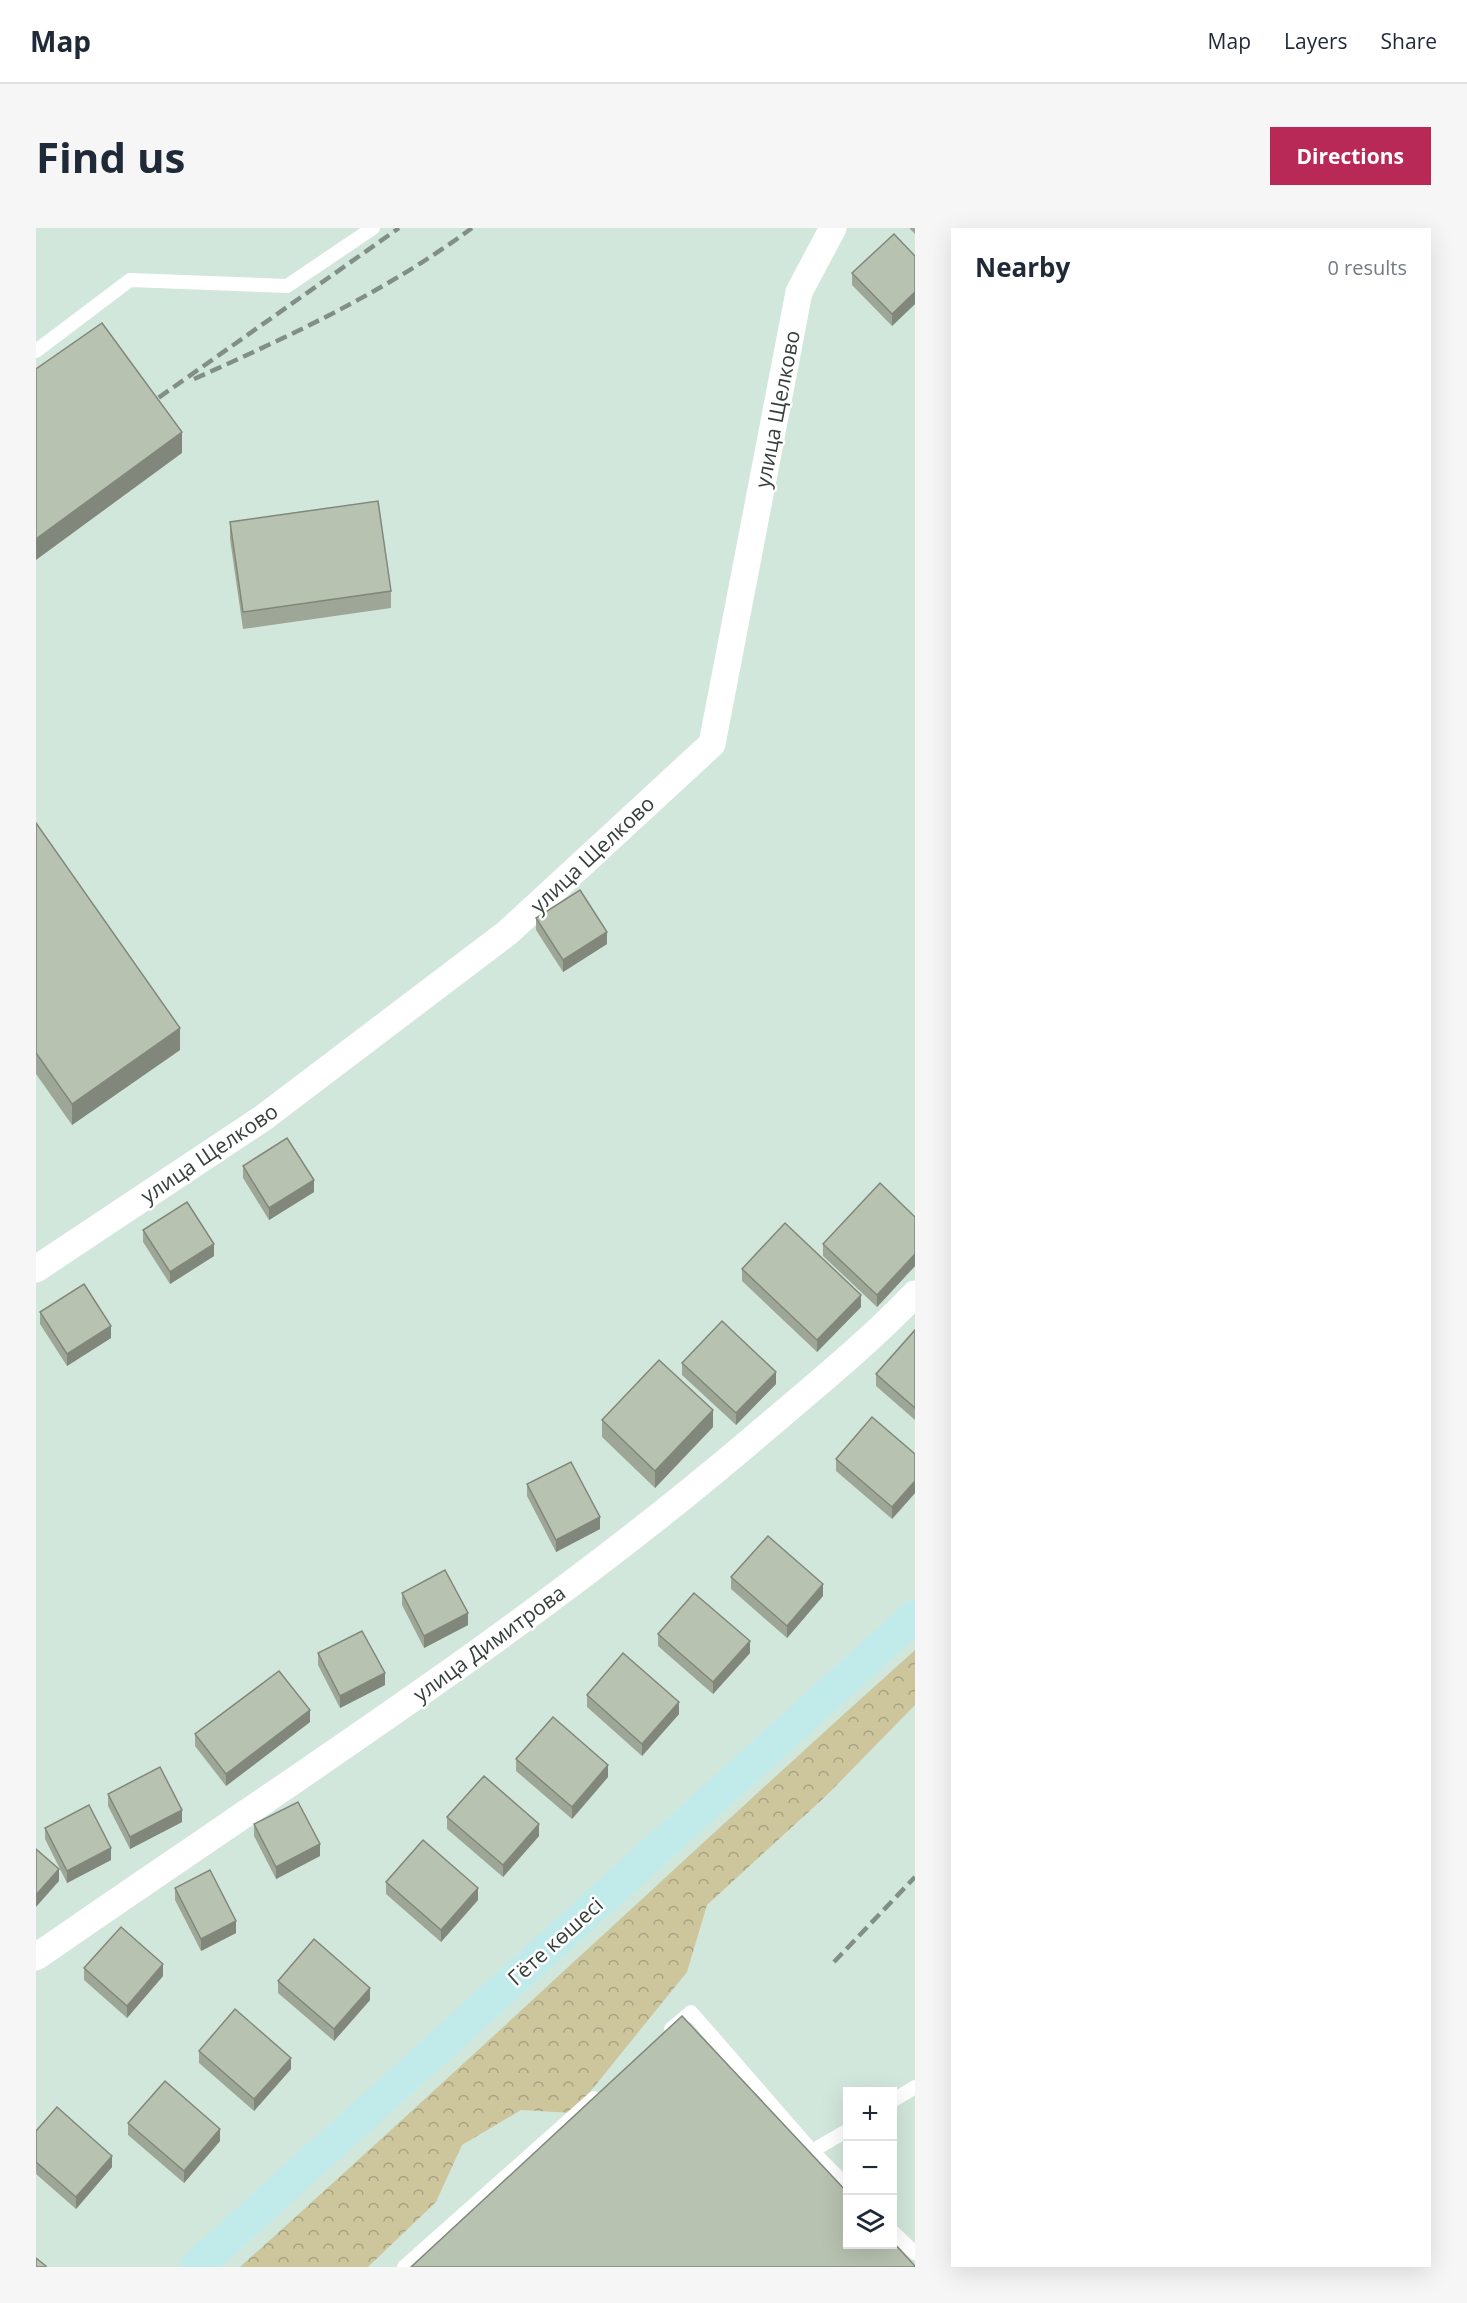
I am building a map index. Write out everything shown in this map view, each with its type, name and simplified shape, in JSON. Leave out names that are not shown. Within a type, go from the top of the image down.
[{"type":"main road","name":"Гёте көшесі","points":[[196,2267],[915,1616]]},
{"type":"street","name":"улица Щелково","points":[[36,1269],[263,1118],[507,933],[712,744],[799,292],[833,228]]},
{"type":"street","name":"улица Димитрова","points":[[36,1957],[477,1655],[642,1532],[881,1329],[915,1294]]},
{"type":"lane","points":[[36,351],[130,280],[287,286],[373,228]]},
{"type":"lane","points":[[664,2036],[691,2012],[812,2151],[843,2182]]},
{"type":"lane","points":[[897,2098],[915,2087]]},
{"type":"lane","points":[[404,2267],[601,2092]]},
{"type":"lane","points":[[812,2151],[843,2133]]},
{"type":"lane","points":[[897,2236],[915,2253]]},
{"type":"green space","points":[[915,1650],[915,1705],[826,1796],[707,1905],[687,1972],[573,2113],[521,2110],[462,2145],[436,2202],[368,2267],[240,2267],[746,1804]]},
{"type":"building","points":[[894,234],[915,256],[915,292],[892,314],[852,273]]},
{"type":"building","points":[[102,323],[182,432],[36,539],[36,369]]},
{"type":"building","points":[[378,501],[391,591],[243,612],[230,522]]},
{"type":"building","points":[[36,823],[180,1028],[72,1104],[36,1053]]},
{"type":"building","points":[[580,890],[607,932],[563,960],[536,918]]},
{"type":"building","points":[[287,1138],[314,1180],[269,1208],[243,1166]]},
{"type":"building","points":[[880,1183],[915,1217],[915,1254],[877,1295],[823,1244]]},
{"type":"building","points":[[187,1202],[214,1244],[170,1272],[143,1230]]},
{"type":"building","points":[[785,1223],[861,1295],[817,1340],[742,1269]]},
{"type":"building","points":[[84,1284],[111,1326],[67,1354],[40,1312]]},
{"type":"building","points":[[722,1321],[776,1372],[736,1413],[682,1363]]},
{"type":"building","points":[[915,1330],[915,1408],[876,1374]]},
{"type":"building","points":[[659,1360],[713,1410],[655,1471],[602,1420]]},
{"type":"building","points":[[872,1417],[915,1454],[915,1481],[892,1507],[836,1459]]},
{"type":"building","points":[[571,1462],[600,1517],[556,1540],[527,1484]]},
{"type":"building","points":[[768,1536],[823,1584],[787,1626],[731,1577]]},
{"type":"building","points":[[445,1570],[468,1613],[424,1636],[402,1593]]},
{"type":"building","points":[[694,1593],[750,1641],[713,1682],[658,1634]]},
{"type":"building","points":[[362,1631],[385,1673],[340,1696],[318,1653]]},
{"type":"building","points":[[623,1653],[679,1702],[642,1744],[587,1695]]},
{"type":"building","points":[[279,1671],[310,1710],[226,1774],[195,1734]]},
{"type":"building","points":[[553,1717],[608,1765],[572,1807],[516,1759]]},
{"type":"building","points":[[160,1767],[182,1810],[130,1837],[108,1794]]},
{"type":"building","points":[[484,1776],[539,1824],[503,1865],[447,1817]]},
{"type":"building","points":[[298,1802],[320,1844],[276,1867],[254,1824]]},
{"type":"building","points":[[89,1805],[111,1848],[67,1871],[45,1828]]},
{"type":"building","points":[[423,1840],[478,1888],[441,1930],[386,1882]]},
{"type":"building","points":[[36,1849],[59,1869],[36,1895]]},
{"type":"building","points":[[210,1870],[236,1921],[201,1939],[175,1888]]},
{"type":"building","points":[[121,1927],[163,1964],[127,2006],[84,1968]]},
{"type":"building","points":[[314,1939],[370,1988],[334,2029],[278,1981]]},
{"type":"building","points":[[235,2009],[291,2058],[254,2099],[199,2051]]},
{"type":"building","points":[[682,2016],[843,2188],[843,2249],[897,2249],[897,2246],[915,2266],[915,2267],[411,2267]]},
{"type":"building","points":[[165,2081],[220,2129],[184,2171],[128,2123]]},
{"type":"building","points":[[57,2107],[112,2156],[76,2197],[36,2162],[36,2131]]},
{"type":"building","points":[[36,2258],[46,2266],[46,2267],[36,2267]]},
{"type":"railway","points":[[144,408],[399,228]]},
{"type":"railway","points":[[194,379],[302,329],[372,292],[440,251],[472,228]]},
{"type":"railway","points":[[834,1962],[915,1877]]}]
